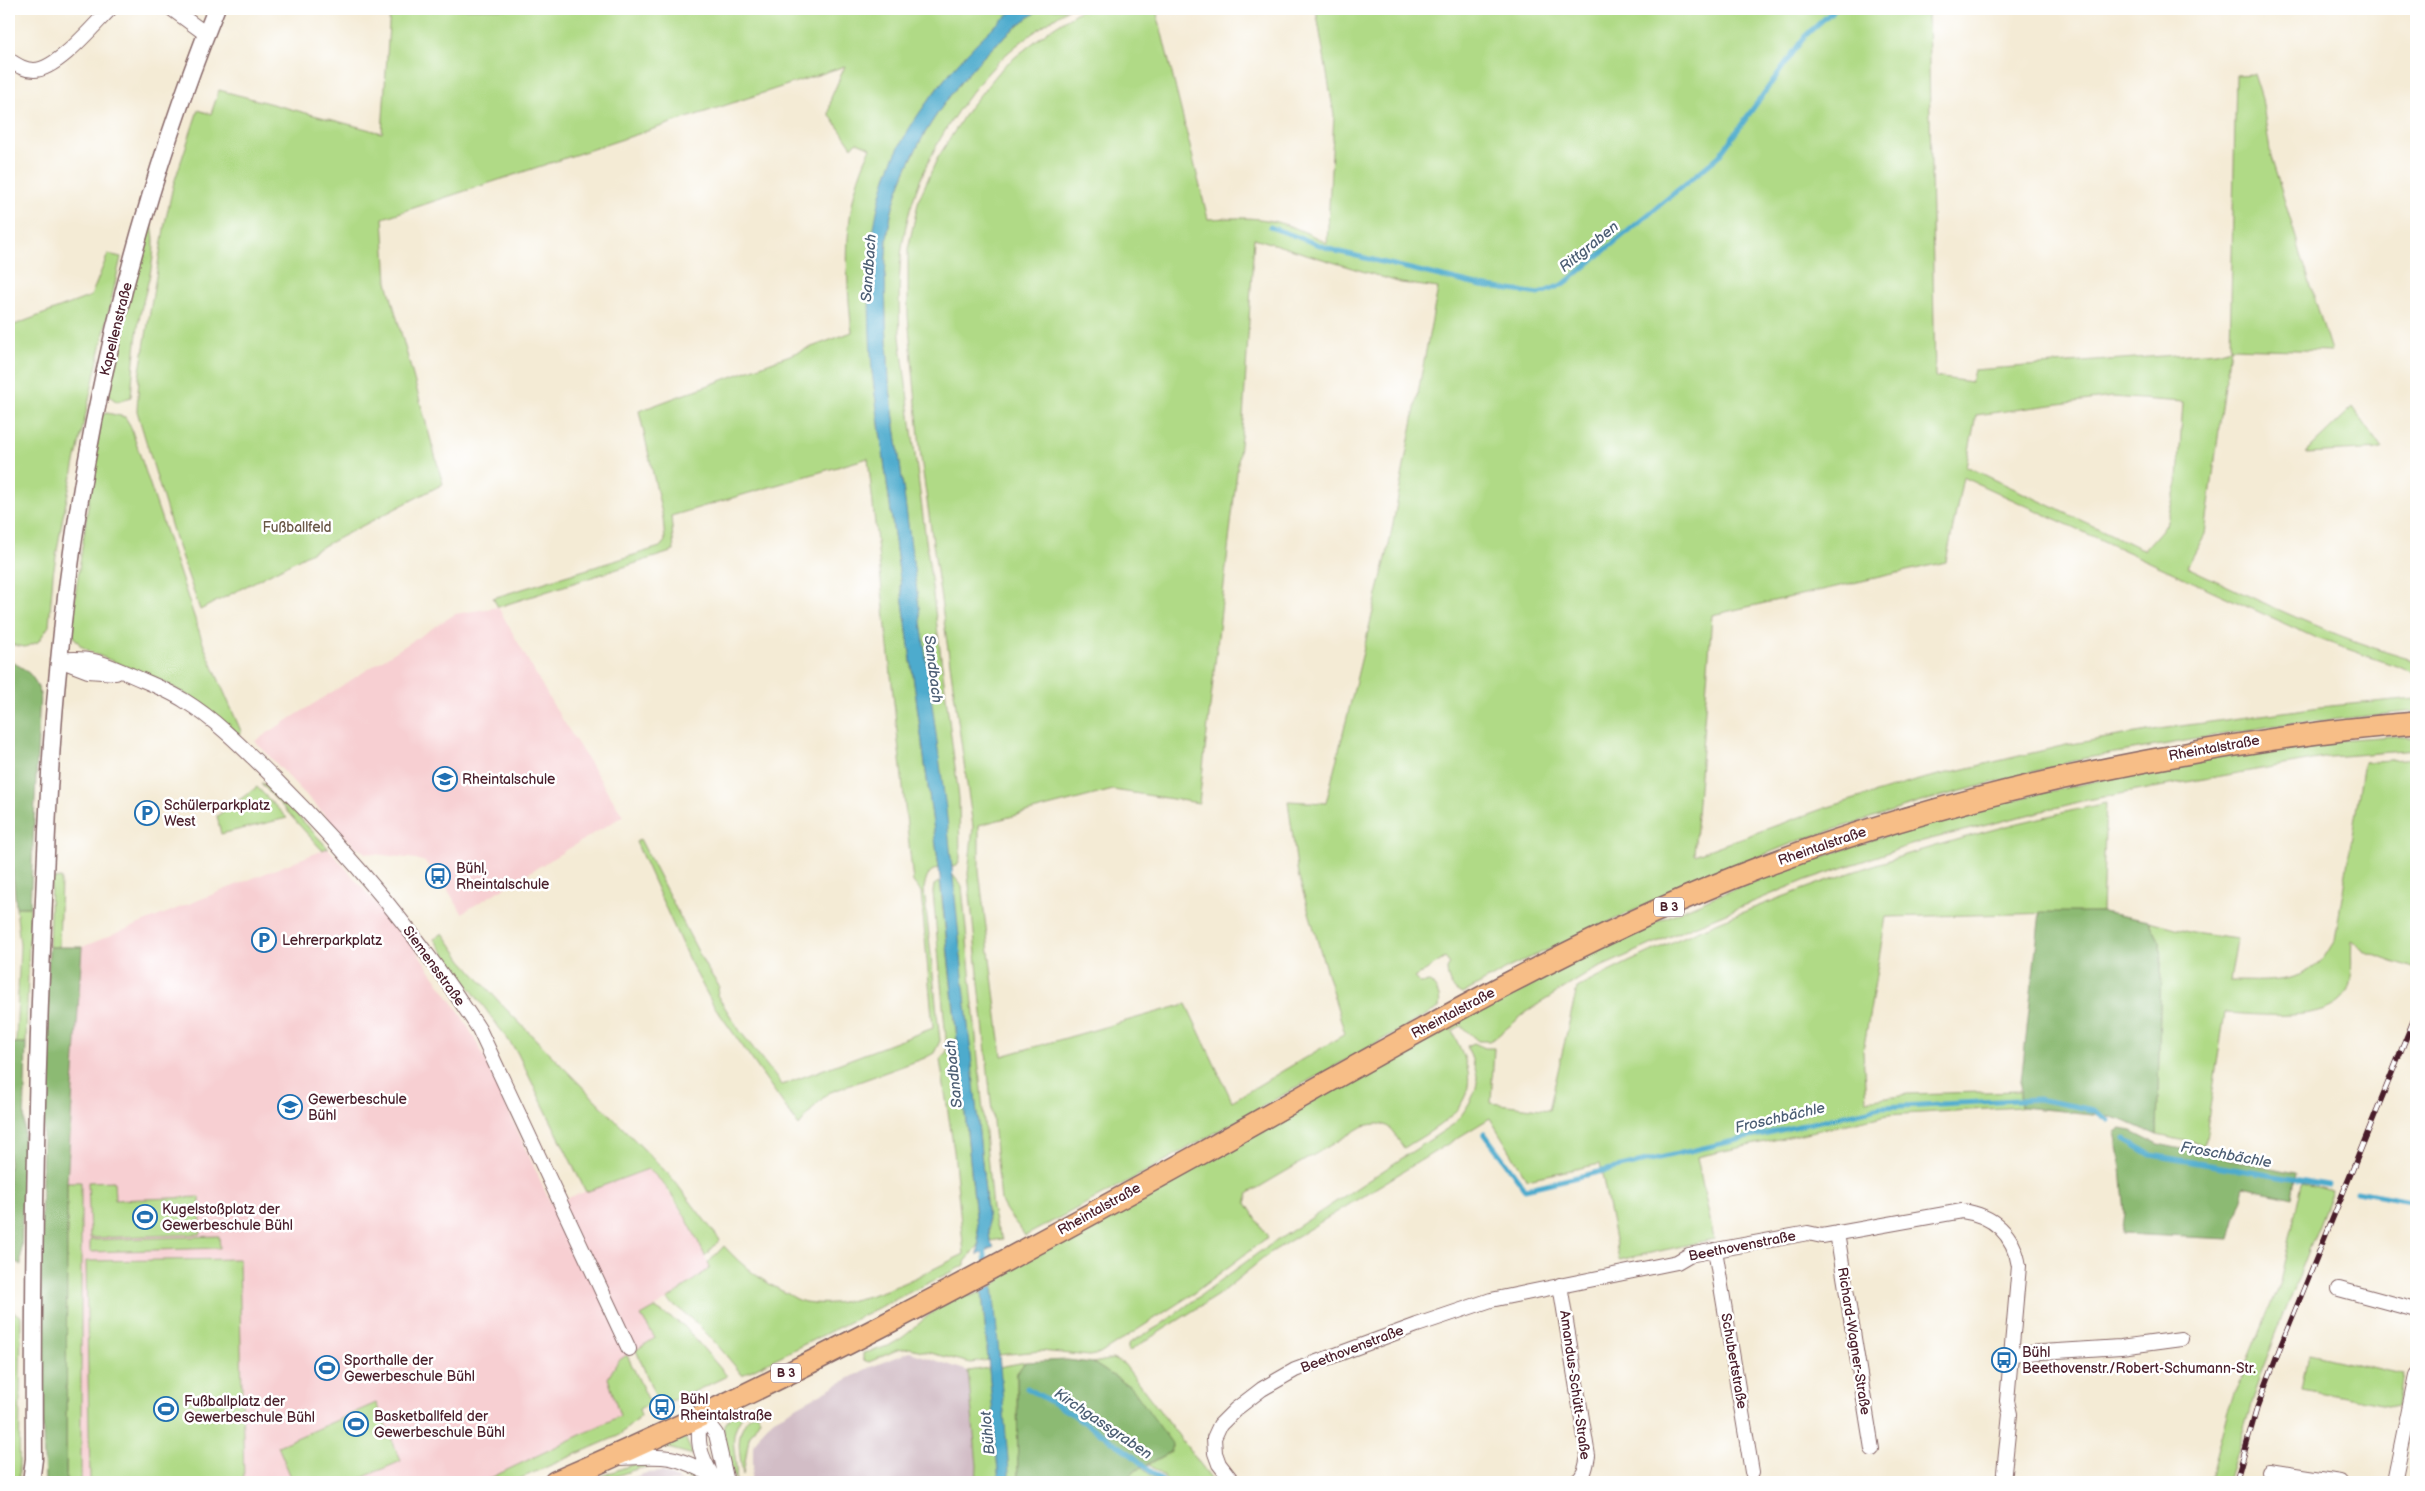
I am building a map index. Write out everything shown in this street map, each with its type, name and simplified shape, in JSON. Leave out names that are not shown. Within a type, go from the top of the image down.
[{"type":"main road","name":"Rheintalstraße","points":[[555,1482],[608,1459],[856,1338],[1000,1264],[1456,1011],[1594,940],[1730,879],[1838,839],[1958,803],[2078,773],[2275,738],[2416,723]]},
{"type":"street","points":[[9,60],[24,69],[36,70],[46,67],[69,50],[110,9]]},
{"type":"street","points":[[172,9],[206,34]]},
{"type":"street","name":"Kapellenstraße","points":[[34,1459],[34,1216],[48,809],[59,660],[75,531],[98,405],[145,214],[181,101],[216,9]]},
{"type":"street","name":"Siemensstraße","points":[[59,660],[80,657],[97,661],[186,701],[242,747],[311,814],[360,870],[447,980],[479,1029],[628,1349]]},
{"type":"street","name":"Beethovenstraße","points":[[1232,1482],[1219,1464],[1215,1453],[1214,1438],[1220,1425],[1236,1409],[1262,1389],[1295,1370],[1467,1307],[1492,1300],[1677,1262],[1688,1255],[1808,1233],[1822,1236],[1962,1210],[1982,1215],[2000,1226],[2011,1241],[2018,1261],[2020,1276],[2007,1401],[2010,1414],[2003,1482]]},
{"type":"street","name":"Richard-Wagner-Straße","points":[[1837,1233],[1872,1449]]},
{"type":"street","name":"Schubertstraße","points":[[1715,1250],[1752,1472]]},
{"type":"street","name":"Amandus-Schütt-Straße","points":[[1560,1285],[1588,1456],[1586,1469],[1581,1479],[1576,1482]]},
{"type":"street","points":[[2339,1289],[2416,1310]]},
{"type":"street","points":[[2012,1354],[2121,1347],[2181,1339]]},
{"type":"street","points":[[2394,1482],[2416,1375]]},
{"type":"street","points":[[701,1414],[697,1436],[699,1449],[714,1479]]},
{"type":"street","points":[[701,1414],[716,1434],[727,1482]]},
{"type":"street","points":[[608,1459],[669,1456],[690,1463],[714,1479]]},
{"type":"street","points":[[31,1482],[34,1459]]},
{"type":"street","points":[[34,1459],[38,1482]]},
{"type":"street","points":[[2269,1471],[2340,1482]]},
{"type":"shaded area","name":"Rheintalschule","points":[[498,607],[552,703],[623,816],[462,913],[441,879],[425,862],[416,859],[366,853],[353,845],[255,741],[455,614]]},
{"type":"shaded area","name":"Gewerbeschule Bühl","points":[[328,848],[413,946],[460,1013],[479,1046],[551,1204],[648,1169],[657,1176],[691,1226],[710,1268],[667,1300],[641,1316],[655,1338],[618,1361],[621,1416],[482,1482],[66,1482],[67,1182],[82,947]]},
{"type":"shaded area","points":[[910,1352],[968,1371],[977,1466],[976,1482],[750,1482],[753,1468],[753,1446],[763,1429],[774,1419],[868,1368]]},
{"type":"shaded area","points":[[663,1472],[683,1482],[620,1482],[646,1473]]},
{"type":"green space","name":"Fußballfeld","points":[[390,9],[1016,9],[976,44],[938,87],[909,131],[887,175],[878,208],[872,372],[939,868],[932,871],[928,876],[924,889],[940,1041],[934,1053],[925,1058],[828,1093],[799,1126],[712,1003],[689,960],[636,842],[640,839],[706,967],[719,986],[717,995],[740,1031],[782,1085],[933,1028],[921,892],[913,882],[868,458],[671,516],[674,551],[498,607],[493,598],[660,547],[665,541],[663,518],[639,411],[852,332],[847,262],[850,215],[862,169],[871,148],[857,142],[852,147],[829,114],[831,98],[845,66],[383,218],[387,282],[443,484],[200,610],[175,538],[137,411],[139,377],[173,186],[198,110],[211,114],[219,90],[382,133]]},
{"type":"green space","points":[[1041,9],[1068,9],[1023,41],[998,62],[965,101],[937,145],[926,168],[908,216],[901,253],[899,289],[900,337],[959,798],[960,860],[957,866],[952,867],[889,381],[885,293],[887,240],[893,207],[904,174],[940,109],[963,79],[988,52],[1014,28]]},
{"type":"green space","points":[[1082,9],[1156,9],[1208,219],[1242,218],[1269,221],[1296,228],[1327,243],[1334,115],[1316,9],[1928,9],[1935,377],[1971,382],[1974,370],[2216,352],[2230,348],[2205,534],[2187,567],[2328,631],[2416,661],[2416,673],[2316,638],[1963,477],[1946,562],[1712,615],[1694,855],[1825,808],[1922,779],[2066,745],[2159,729],[2320,707],[2416,698],[2416,711],[2272,726],[2081,759],[1924,801],[1798,841],[1706,878],[1512,966],[1462,994],[1450,984],[1447,969],[1450,964],[1445,958],[1414,978],[1420,983],[1430,982],[1433,985],[1440,1000],[1439,1008],[1145,1172],[1025,1236],[1006,1211],[1001,1201],[968,874],[973,827],[921,458],[908,316],[908,249],[919,199],[937,159],[969,108],[1004,66],[1048,31]],"holes":[[[1254,238],[1401,283],[1438,288],[1388,550],[1326,803],[1288,801],[1298,875],[1345,1034],[1232,1101],[1186,1004],[1002,1056],[979,871],[979,825],[1113,790],[1199,803],[1243,419]],[[2112,397],[2183,402],[2178,479],[2166,525],[2144,550],[1966,466],[1976,415]]]},
{"type":"green space","points":[[2254,74],[2262,99],[2271,157],[2331,351],[2230,348],[2236,75]]},
{"type":"green space","points":[[150,221],[154,243],[153,256],[139,320],[131,397],[117,402],[108,395],[119,329]]},
{"type":"green space","points":[[108,254],[121,257],[63,516],[53,574],[49,626],[38,642],[25,647],[9,644],[9,327],[91,296]]},
{"type":"green space","points":[[2353,407],[2382,449],[2305,453]]},
{"type":"green space","points":[[107,413],[125,417],[130,425],[204,646],[241,731],[240,735],[196,700],[160,680],[95,654],[81,646],[74,637],[71,625],[101,415]]},
{"type":"green space","points":[[9,661],[29,673],[40,693],[30,907],[16,907],[9,827]]},
{"type":"green space","points":[[2394,736],[2416,738],[2416,750],[2330,757],[2087,800],[1923,841],[1806,880],[1675,934],[1592,971],[1529,1010],[1489,1041],[1478,1041],[1461,1026],[1452,1031],[1466,1062],[1469,1082],[1466,1095],[1459,1106],[1439,1126],[1404,1148],[1388,1127],[1379,1124],[1363,1126],[1249,1193],[1246,1203],[1268,1237],[1191,1295],[1100,1354],[1089,1356],[1041,1351],[998,1355],[993,1285],[1004,1277],[1003,1272],[1448,1026],[1586,953],[1713,897],[1807,862],[1950,814],[2184,761],[2333,740]]},
{"type":"green space","points":[[2416,758],[2416,970],[2368,953],[2352,941],[2352,968],[2349,988],[2337,1003],[2323,1010],[2290,1015],[2225,1013],[2204,1145],[2157,1135],[2161,964],[2160,942],[2149,921],[2193,933],[2237,939],[2230,981],[2277,980],[2300,975],[2310,969],[2322,960],[2335,940],[2364,762]]},
{"type":"green space","points":[[261,783],[270,786],[328,848],[322,850]]},
{"type":"green space","points":[[257,787],[287,818],[221,834],[217,816]]},
{"type":"green space","points":[[2106,803],[2102,912],[1886,917],[1863,1052],[1866,1100],[1908,1094],[2020,1091],[2021,1107],[1888,1115],[1697,1157],[1714,1239],[1619,1260],[1600,1164],[1527,1179],[1490,1118],[1270,1253],[1218,1295],[1128,1352],[1128,1344],[1159,1326],[1258,1253],[1454,1124],[1470,1102],[1476,1089],[1477,1076],[1467,1046],[1474,1043],[1485,1048],[1494,1048],[1491,1103],[1549,1110],[1577,988],[1726,919],[1830,880],[1988,831]]},
{"type":"green space","points":[[952,874],[962,886],[992,1208],[996,1226],[1003,1239],[990,1241]]},
{"type":"green space","points":[[61,878],[59,947],[49,947],[51,879]]},
{"type":"green space","points":[[940,881],[979,1245],[965,1262],[965,1265],[742,1375],[708,1334],[689,1316],[667,1300],[710,1268],[708,1263],[724,1246],[762,1279],[796,1299],[825,1303],[866,1297],[887,1290],[964,1254],[954,1151],[940,1060],[947,1051],[933,892],[934,885]]},
{"type":"green space","points":[[16,907],[30,907],[26,1043],[16,1043],[20,945]]},
{"type":"green space","points":[[2040,912],[2102,912],[2149,921],[2160,942],[2161,964],[2157,1135],[2123,1120],[2103,1115],[2021,1107],[2020,1091]]},
{"type":"green space","points":[[443,933],[462,960],[503,1006],[672,1178],[720,1240],[705,1256],[674,1198],[648,1169],[586,1192],[517,1052],[434,939]]},
{"type":"green space","points":[[49,947],[82,947],[67,1182],[66,1482],[45,1482],[42,1415],[41,1215]]},
{"type":"green space","points":[[9,1043],[26,1043],[21,1265],[9,1258]]},
{"type":"green space","points":[[2121,1129],[2132,1131],[2158,1144],[2296,1173],[2292,1198],[2244,1187],[2230,1239],[2122,1234],[2125,1213],[2120,1157],[2115,1133]]},
{"type":"green space","name":"Kugelstoßplatz der Gewerbeschule Bühl","points":[[114,1181],[115,1200],[200,1197],[201,1234],[90,1238],[88,1182]]},
{"type":"green space","points":[[67,1182],[81,1182],[81,1482],[66,1482]]},
{"type":"green space","points":[[2302,1183],[2332,1191],[2257,1384],[2228,1482],[2209,1482],[2228,1410],[2280,1282]]},
{"type":"green space","points":[[219,1236],[220,1248],[90,1252],[90,1240]]},
{"type":"green space","name":"Fußballplatz der Gewerbeschule Bühl","points":[[239,1259],[244,1482],[90,1482],[86,1261]]},
{"type":"green space","points":[[967,1292],[970,1296],[982,1292],[988,1360],[971,1363],[910,1348],[897,1350],[869,1362],[863,1360],[863,1353],[885,1347],[900,1339],[934,1311]]},
{"type":"green space","points":[[655,1308],[684,1326],[727,1376],[685,1396],[659,1405],[636,1350],[655,1338],[641,1316]]},
{"type":"green space","points":[[9,1310],[21,1316],[19,1482],[10,1482]]},
{"type":"green space","points":[[2309,1353],[2402,1374],[2397,1407],[2302,1389]]},
{"type":"green space","points":[[627,1355],[650,1403],[639,1409],[641,1416],[618,1436],[512,1482],[482,1482],[620,1416],[608,1378],[618,1361]]},
{"type":"green space","points":[[1112,1359],[1124,1364],[1214,1482],[1169,1482],[1149,1464],[1171,1452],[1132,1388],[1093,1363]]},
{"type":"green space","points":[[1067,1360],[1093,1363],[1132,1388],[1173,1445],[1171,1452],[1133,1472],[1124,1482],[1018,1482],[1017,1373],[1025,1362]]},
{"type":"green space","points":[[1025,1362],[1017,1373],[1018,1482],[1009,1482],[999,1367]]},
{"type":"green space","points":[[989,1368],[999,1482],[976,1482],[977,1466],[968,1371]]},
{"type":"green space","name":"Basketballfeld der Gewerbeschule Bühl","points":[[376,1403],[401,1461],[352,1482],[293,1482],[278,1446]]},
{"type":"green space","points":[[750,1406],[736,1426],[734,1435],[736,1482],[724,1443],[724,1428],[731,1416]]},
{"type":"green space","points":[[756,1411],[760,1419],[749,1437],[743,1475],[739,1440],[744,1425]]},
{"type":"green space","points":[[684,1435],[693,1455],[668,1448],[654,1449]]},
{"type":"green space","points":[[655,1460],[691,1471],[703,1482],[691,1480],[670,1469],[657,1466],[639,1468],[605,1480],[585,1482],[631,1465]]},
{"type":"green space","points":[[1142,1468],[1159,1482],[1124,1482],[1133,1472]]},
{"type":"water","points":[[1016,9],[1041,9],[1014,28],[963,79],[940,109],[904,174],[893,207],[887,240],[885,275],[889,381],[946,809],[990,1241],[994,1247],[978,1255],[979,1245],[939,868],[872,372],[869,298],[875,223],[887,175],[899,147],[915,119],[960,61],[991,30]]},
{"type":"water","points":[[993,1285],[1009,1482],[999,1482],[982,1292]]},
{"type":"waterway","name":"Rittgraben","points":[[1270,227],[1336,251],[1481,286],[1539,294],[1564,284],[1719,156],[1805,36],[1835,9]]},
{"type":"waterway","name":"Froschbächle","points":[[1484,1133],[1525,1189],[1881,1107],[2038,1099],[2094,1110],[2108,1120]]},
{"type":"waterway","name":"Froschbächle","points":[[2124,1139],[2151,1155],[2328,1185]]},
{"type":"waterway","name":"Froschbächle","points":[[2357,1191],[2416,1202]]},
{"type":"waterway","name":"Sandbach","points":[[984,1246],[986,1265]]},
{"type":"waterway","name":"Kirchgassgraben","points":[[1027,1388],[1072,1414],[1128,1452],[1163,1482]]},
{"type":"railway","points":[[2236,1482],[2257,1408],[2281,1345],[2416,1014]]},
{"type":"place","name":"Rheintalschule","points":[[445,779]]},
{"type":"place","name":"Schülerparkplatz West","points":[[147,813]]},
{"type":"place","name":"Bühl, Rheintalschule","points":[[438,876]]},
{"type":"place","name":"Lehrerparkplatz","points":[[264,940]]},
{"type":"place","name":"Gewerbeschule Bühl","points":[[290,1107]]},
{"type":"place","name":"Kugelstoßplatz der Gewerbeschule Bühl","points":[[145,1217]]},
{"type":"place","name":"Bühl Beethovenstr./Robert-Schumann-Str.","points":[[2004,1360]]},
{"type":"place","name":"Sporthalle der Gewerbeschule Bühl","points":[[327,1368]]},
{"type":"place","name":"Bühl Rheintalstraße","points":[[662,1407]]},
{"type":"place","name":"Fußballplatz der Gewerbeschule Bühl","points":[[166,1409]]},
{"type":"place","name":"Basketballfeld der Gewerbeschule Bühl","points":[[356,1424]]},
{"type":"water label","name":"Bühlot","points":[[988,1433]]}]
